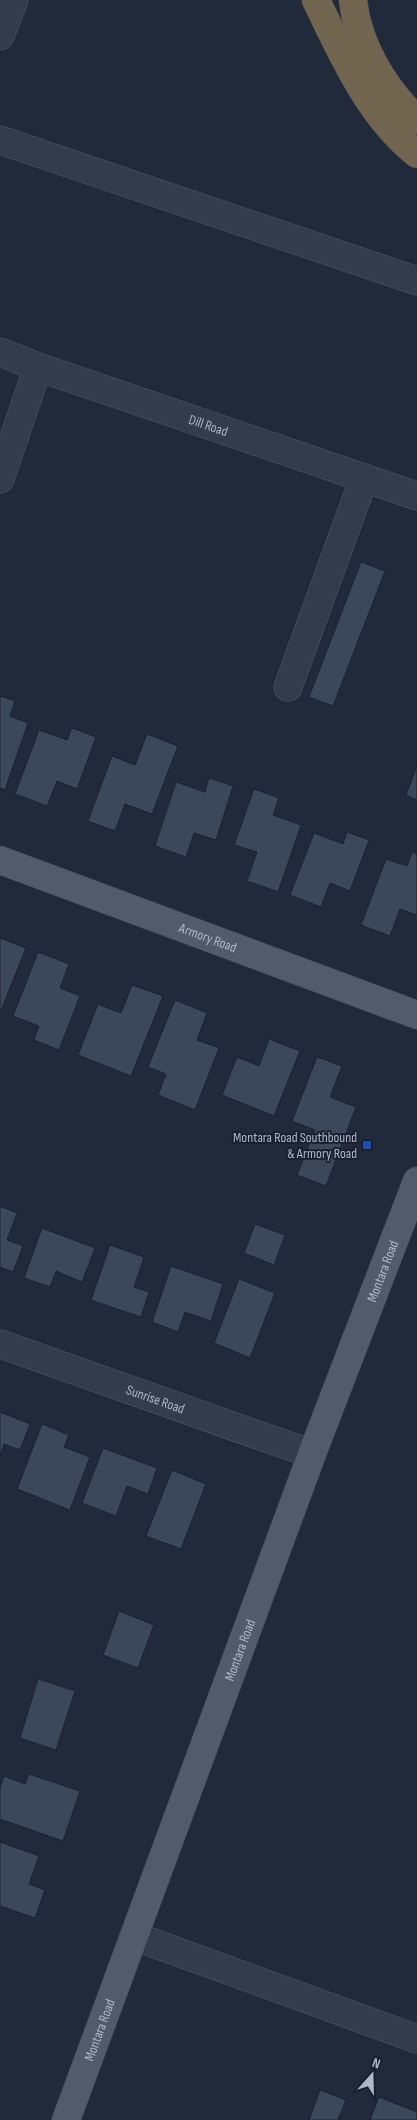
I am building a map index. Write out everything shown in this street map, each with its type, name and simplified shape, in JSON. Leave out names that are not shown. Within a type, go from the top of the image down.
[{"type":"highway","points":[[316,0],[366,96],[404,144],[417,154]]},
{"type":"highway","points":[[353,0],[356,22],[373,63],[403,107],[417,120]]},
{"type":"main road","name":"Armory Road","points":[[0,860],[417,1015]]},
{"type":"main road","name":"Montara Road","points":[[66,2120],[312,1454],[417,1181]]},
{"type":"street","points":[[0,36],[14,0]]},
{"type":"street","points":[[0,140],[417,281]]},
{"type":"street","name":"Dill Road","points":[[0,352],[38,367],[417,496]]},
{"type":"street","points":[[0,479],[38,367]]},
{"type":"street","points":[[288,687],[364,478]]},
{"type":"street","name":"Sunrise Road","points":[[0,1344],[312,1454]]},
{"type":"street","points":[[134,1936],[417,2039]]},
{"type":"building","points":[[361,562],[385,571],[333,706],[309,697]]},
{"type":"building","points":[[0,696],[15,701],[10,716],[28,723],[5,790],[0,788]]},
{"type":"building","points":[[72,728],[96,737],[77,789],[57,781],[47,806],[15,794],[39,730],[67,740]]},
{"type":"building","points":[[147,734],[178,746],[152,814],[125,804],[115,831],[88,821],[112,756],[135,765]]},
{"type":"building","points":[[417,766],[417,800],[406,795]]},
{"type":"building","points":[[209,778],[233,786],[216,840],[194,833],[186,857],[155,846],[176,782],[205,792]]},
{"type":"building","points":[[254,789],[279,798],[273,815],[301,825],[278,892],[247,881],[257,852],[234,845]]},
{"type":"building","points":[[347,832],[369,840],[350,891],[330,883],[321,907],[290,895],[314,833],[343,844]]},
{"type":"building","points":[[412,852],[417,854],[417,915],[400,909],[390,936],[361,925],[386,859],[407,866]]},
{"type":"building","points":[[0,938],[26,948],[0,1013]]},
{"type":"building","points":[[38,952],[69,964],[60,988],[80,996],[59,1050],[34,1040],[39,1026],[13,1016]]},
{"type":"building","points":[[132,985],[163,996],[131,1076],[78,1055],[98,1004],[121,1013]]},
{"type":"building","points":[[175,1000],[207,1013],[197,1040],[219,1048],[195,1110],[158,1095],[166,1074],[148,1067]]},
{"type":"building","points":[[269,1039],[300,1051],[274,1116],[222,1095],[237,1057],[259,1066]]},
{"type":"building","points":[[317,1057],[342,1066],[330,1097],[356,1107],[326,1186],[297,1175],[315,1130],[292,1121]]},
{"type":"building","points":[[0,1206],[17,1213],[7,1240],[23,1246],[13,1272],[0,1267]]},
{"type":"building","points":[[255,1224],[285,1235],[274,1265],[244,1253]]},
{"type":"building","points":[[42,1228],[95,1248],[82,1282],[56,1271],[50,1287],[24,1278]]},
{"type":"building","points":[[110,1245],[144,1257],[134,1287],[149,1292],[141,1317],[91,1300]]},
{"type":"building","points":[[171,1266],[223,1284],[211,1321],[185,1312],[178,1332],[152,1322]]},
{"type":"building","points":[[239,1279],[275,1293],[250,1358],[214,1343]]},
{"type":"building","points":[[0,1412],[30,1424],[20,1450],[4,1444],[0,1456]]},
{"type":"building","points":[[42,1424],[69,1435],[64,1447],[90,1457],[70,1510],[17,1489]]},
{"type":"building","points":[[103,1448],[157,1468],[148,1494],[127,1486],[116,1516],[82,1503]]},
{"type":"building","points":[[172,1470],[206,1484],[181,1549],[146,1536]]},
{"type":"building","points":[[119,1611],[154,1625],[138,1668],[103,1655]]},
{"type":"building","points":[[38,1679],[75,1691],[56,1750],[20,1738]]},
{"type":"building","points":[[29,1774],[80,1791],[63,1841],[0,1819],[0,1788],[4,1776],[25,1784]]},
{"type":"building","points":[[0,1842],[39,1856],[29,1884],[45,1890],[35,1918],[0,1906]]},
{"type":"building","points":[[320,2090],[346,2100],[338,2120],[309,2120]]},
{"type":"building","points":[[379,2097],[417,2112],[417,2120],[370,2120]]},
{"type":"place","name":"Montara Road Southbound & Armory Road","points":[[367,1145]]}]
